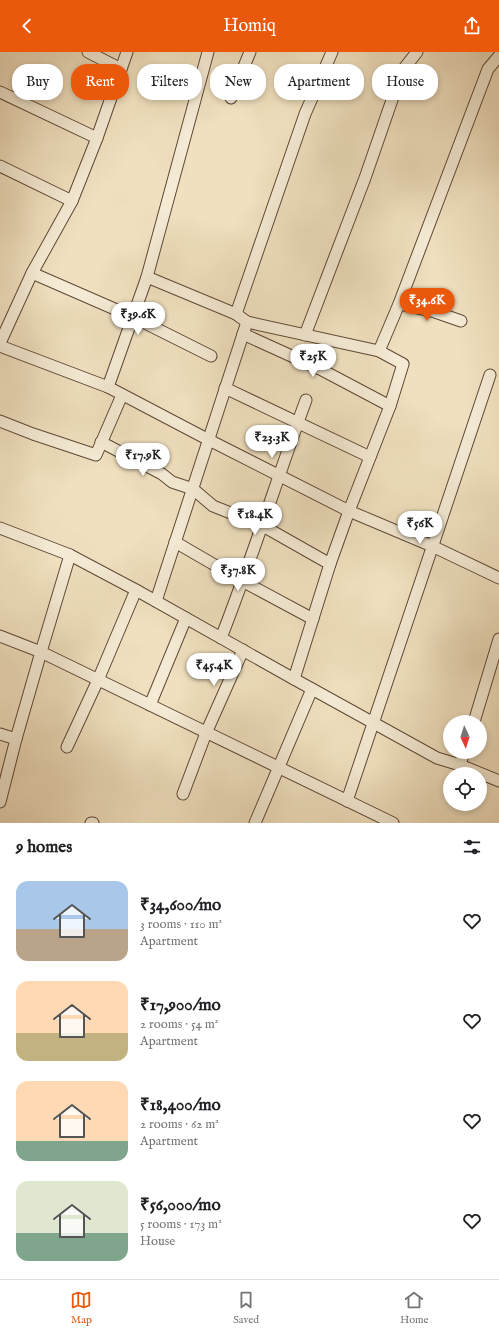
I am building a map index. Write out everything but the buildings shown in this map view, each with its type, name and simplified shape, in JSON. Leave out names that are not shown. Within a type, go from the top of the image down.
[{"type":"street","points":[[88,52],[111,64]]},
{"type":"street","points":[[123,64],[127,52]]},
{"type":"street","points":[[108,387],[147,277],[208,52]]},
{"type":"street","points":[[245,64],[250,52]]},
{"type":"street","points":[[236,314],[305,114],[332,52]]},
{"type":"street","points":[[305,335],[365,178],[402,71],[417,52]]},
{"type":"street","points":[[379,351],[399,304],[488,69],[499,56]]},
{"type":"street","points":[[0,92],[98,138]]},
{"type":"street","points":[[0,342],[32,273],[72,201],[98,138],[111,100]]},
{"type":"street","points":[[0,166],[72,201]]},
{"type":"street","points":[[32,273],[133,317],[210,356]]},
{"type":"street","points":[[147,277],[236,314],[247,322],[379,351],[403,364],[390,406],[330,564],[294,679]]},
{"type":"street","points":[[399,304],[435,312],[461,321]]},
{"type":"street","points":[[156,601],[247,322]]},
{"type":"street","points":[[243,334],[320,369],[390,406]]},
{"type":"street","points":[[0,346],[108,387],[349,511],[432,546],[499,578]]},
{"type":"street","points":[[347,801],[490,375]]},
{"type":"street","points":[[225,388],[370,457]]},
{"type":"street","points":[[0,421],[33,434],[96,455],[122,395]]},
{"type":"street","points":[[221,638],[244,582],[279,475],[306,400]]},
{"type":"street","points":[[101,442],[162,474],[172,482],[193,489],[213,506],[263,526],[330,564]]},
{"type":"street","points":[[0,528],[70,555],[156,601],[437,758],[460,765],[499,781]]},
{"type":"street","points":[[176,542],[244,582],[313,619]]},
{"type":"street","points":[[0,802],[16,739],[70,555]]},
{"type":"street","points":[[67,747],[98,680],[136,590]]},
{"type":"street","points":[[150,705],[186,618]]},
{"type":"street","points":[[0,636],[41,652],[393,823]]},
{"type":"street","points":[[476,715],[499,639]]},
{"type":"street","points":[[183,794],[206,733],[243,650]]},
{"type":"street","points":[[255,823],[312,689]]},
{"type":"street","points":[[0,734],[16,739]]},
{"type":"street","points":[[460,765],[462,759]]}]
